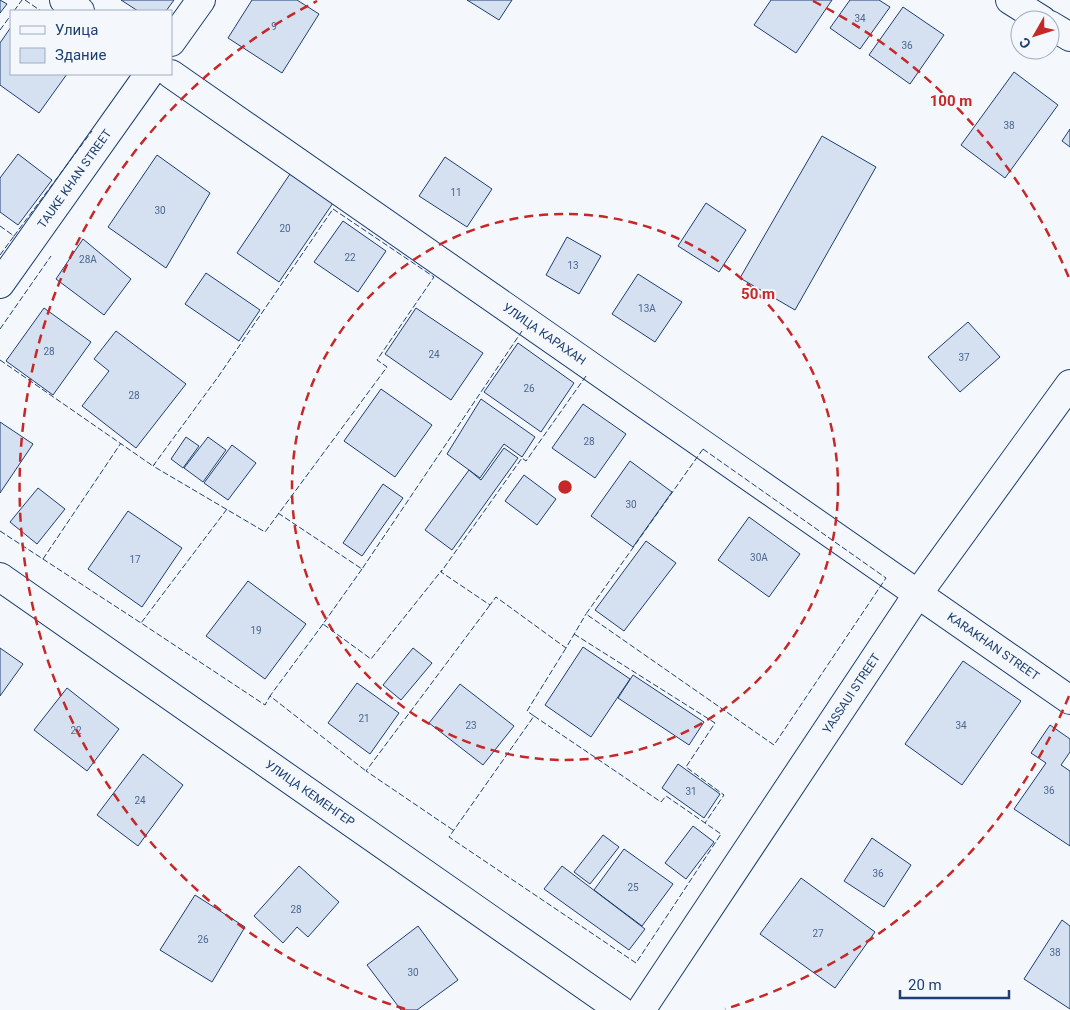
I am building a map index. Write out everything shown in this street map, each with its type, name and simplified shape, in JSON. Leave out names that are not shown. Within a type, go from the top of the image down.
[{"type":"street","points":[[64,0],[79,10]]},
{"type":"street","points":[[172,41],[201,0]]},
{"type":"street","points":[[1010,0],[1026,10]]},
{"type":"street","name":"TAUKE KHAN STREET","points":[[0,284],[148,75]]},
{"type":"street","name":"УЛИЦА КАРАХАН","points":[[172,75],[917,595]]},
{"type":"street","name":"YASSAUI STREET","points":[[641,1010],[917,595],[1070,384]]},
{"type":"street","name":"УЛИЦА КЕМЕНГЕР","points":[[0,577],[620,1010]]},
{"type":"street","name":"KARAKHAN STREET","points":[[917,595],[1070,700]]},
{"type":"building","points":[[0,0],[7,4],[0,13]]},
{"type":"building","points":[[121,0],[174,0],[167,10],[136,10]]},
{"type":"building","points":[[252,0],[297,0],[319,14],[282,73],[228,38]]},
{"type":"building","points":[[467,0],[512,0],[499,20]]},
{"type":"building","points":[[771,0],[832,0],[796,53],[754,25]]},
{"type":"building","points":[[850,0],[879,0],[890,7],[860,49],[830,28]]},
{"type":"building","points":[[903,7],[944,35],[910,84],[869,55]]},
{"type":"building","points":[[10,28],[10,75],[66,75],[39,113],[0,85],[0,43]]},
{"type":"building","points":[[1014,72],[1058,105],[1005,178],[961,145]]},
{"type":"building","points":[[1070,129],[1070,147],[1062,141]]},
{"type":"building","points":[[822,136],[876,167],[795,310],[740,278]]},
{"type":"building","points":[[18,154],[52,180],[18,225],[0,212],[0,178]]},
{"type":"building","points":[[157,155],[210,193],[166,268],[108,227]]},
{"type":"building","points":[[445,157],[492,189],[467,227],[419,196]]},
{"type":"building","points":[[290,174],[333,203],[279,282],[237,253]]},
{"type":"building","points":[[706,203],[746,230],[719,272],[678,246]]},
{"type":"building","points":[[343,221],[386,251],[358,292],[314,262]]},
{"type":"building","points":[[567,237],[601,256],[579,294],[546,275]]},
{"type":"building","points":[[83,239],[131,279],[104,315],[56,279]]},
{"type":"building","points":[[206,273],[260,310],[239,341],[185,304]]},
{"type":"building","points":[[638,274],[682,302],[655,342],[612,314]]},
{"type":"building","points":[[44,308],[91,342],[53,395],[6,361]]},
{"type":"building","points":[[416,308],[483,353],[451,400],[385,354]]},
{"type":"building","points":[[968,322],[1000,357],[960,392],[928,357]]},
{"type":"building","points":[[116,331],[186,384],[136,448],[82,406],[109,371],[94,359]]},
{"type":"building","points":[[518,343],[574,383],[541,432],[484,392]]},
{"type":"building","points":[[381,389],[432,425],[395,477],[344,441]]},
{"type":"building","points":[[481,399],[535,437],[522,457],[504,444],[480,478],[447,454]]},
{"type":"building","points":[[583,404],[626,434],[595,478],[552,448]]},
{"type":"building","points":[[0,422],[33,444],[0,493]]},
{"type":"building","points":[[186,437],[199,446],[183,468],[171,459]]},
{"type":"building","points":[[208,437],[226,450],[203,482],[184,468]]},
{"type":"building","points":[[232,445],[256,463],[228,500],[204,483]]},
{"type":"building","points":[[504,448],[518,458],[452,550],[425,530],[469,470],[481,480]]},
{"type":"building","points":[[630,461],[672,492],[633,547],[591,516]]},
{"type":"building","points":[[524,475],[556,499],[537,525],[505,501]]},
{"type":"building","points":[[383,484],[403,498],[362,556],[343,543]]},
{"type":"building","points":[[38,488],[65,509],[37,544],[10,522]]},
{"type":"building","points":[[128,511],[182,548],[142,607],[88,569]]},
{"type":"building","points":[[749,517],[800,554],[769,597],[718,560]]},
{"type":"building","points":[[646,541],[676,563],[624,631],[595,610]]},
{"type":"building","points":[[248,581],[306,624],[265,679],[206,636]]},
{"type":"building","points":[[583,647],[630,679],[591,737],[545,705]]},
{"type":"building","points":[[0,648],[23,664],[0,696]]},
{"type":"building","points":[[413,648],[432,663],[401,700],[383,685]]},
{"type":"building","points":[[963,661],[1021,701],[962,785],[905,744]]},
{"type":"building","points":[[633,675],[704,722],[689,745],[618,698]]},
{"type":"building","points":[[357,683],[399,713],[370,754],[328,723]]},
{"type":"building","points":[[460,684],[514,726],[483,765],[429,723]]},
{"type":"building","points":[[67,688],[119,729],[87,771],[34,730]]},
{"type":"building","points":[[1050,725],[1070,739],[1070,752],[1061,765],[1070,771],[1070,846],[1014,809],[1046,763],[1031,753]]},
{"type":"building","points":[[143,754],[183,785],[138,846],[97,815]]},
{"type":"building","points":[[678,764],[720,794],[704,818],[662,788]]},
{"type":"building","points":[[693,826],[714,842],[686,879],[665,863]]},
{"type":"building","points":[[603,835],[619,847],[590,884],[574,872]]},
{"type":"building","points":[[872,838],[911,865],[884,907],[844,881]]},
{"type":"building","points":[[624,849],[673,884],[642,926],[594,890]]},
{"type":"building","points":[[299,866],[339,902],[308,937],[297,927],[283,943],[254,916]]},
{"type":"building","points":[[562,866],[645,929],[629,950],[544,889]]},
{"type":"building","points":[[801,878],[875,932],[835,988],[760,934]]},
{"type":"building","points":[[195,895],[245,927],[212,982],[160,950]]},
{"type":"building","points":[[1062,920],[1070,926],[1070,1009],[1024,979]]},
{"type":"building","points":[[418,926],[458,980],[417,1010],[401,1010],[367,965]]},
{"type":"fence","points":[[15,10],[22,0]]},
{"type":"fence","points":[[25,0],[40,10]]},
{"type":"fence","points":[[0,30],[10,16]]},
{"type":"fence","points":[[0,226],[14,236],[92,131]]},
{"type":"fence","points":[[333,209],[434,277],[377,360],[387,367],[265,532],[153,466],[218,377],[333,209]]},
{"type":"fence","points":[[0,255],[14,236],[12,235]]},
{"type":"fence","points":[[0,329],[51,256]]},
{"type":"fence","points":[[278,513],[362,569],[522,331]]},
{"type":"fence","points":[[0,360],[153,466],[155,464]]},
{"type":"fence","points":[[586,376],[526,461],[522,458],[441,572],[490,605],[496,597],[566,648],[586,614]]},
{"type":"fence","points":[[43,559],[121,443]]},
{"type":"fence","points":[[703,449],[886,578],[774,745],[586,614],[703,449]]},
{"type":"fence","points":[[227,509],[141,623],[265,705],[270,696]]},
{"type":"fence","points":[[0,531],[141,623]]},
{"type":"fence","points":[[362,569],[323,624],[371,659],[442,570]]},
{"type":"fence","points":[[453,830],[366,771],[490,605]]},
{"type":"fence","points":[[323,624],[270,696],[366,771]]},
{"type":"fence","points":[[574,634],[715,723],[686,767],[724,795],[705,823]]},
{"type":"fence","points":[[534,716],[527,711],[566,648]]},
{"type":"fence","points":[[534,716],[661,802],[666,796],[721,834],[636,963],[449,837],[534,716]]}]
